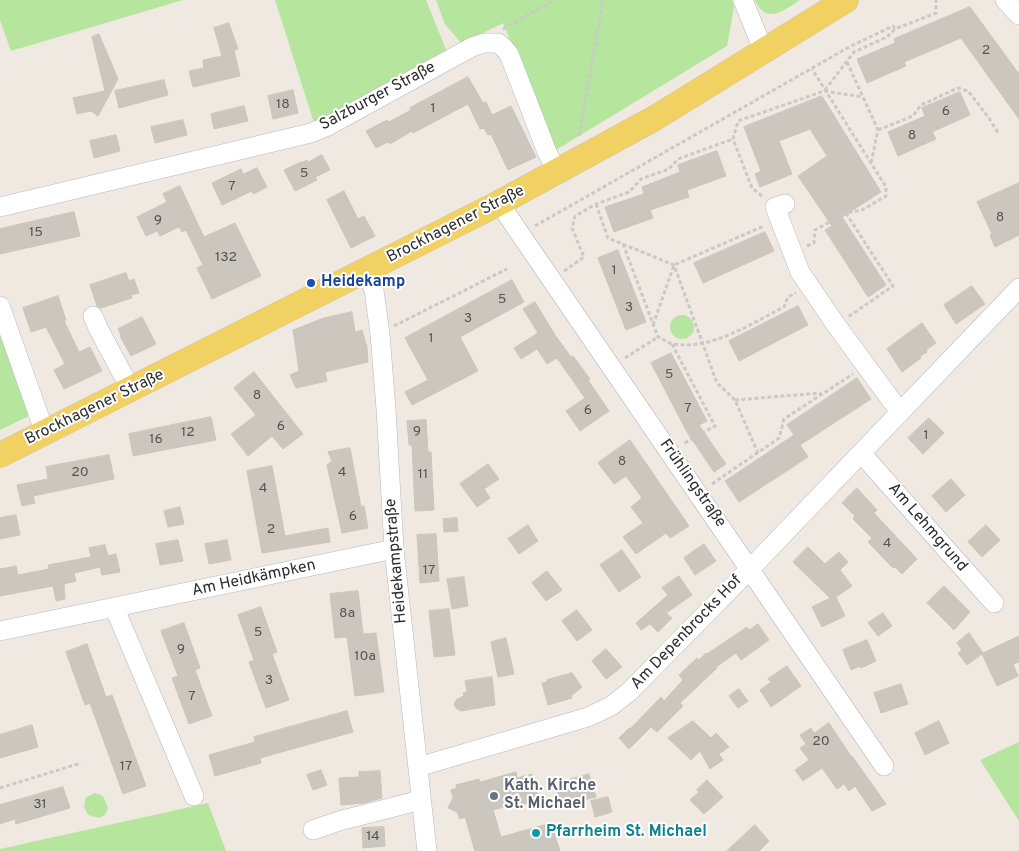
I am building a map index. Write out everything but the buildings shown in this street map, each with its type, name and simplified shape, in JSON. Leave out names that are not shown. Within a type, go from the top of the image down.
[{"type":"main road","name":"Brockhagener Straße","points":[[0,455],[499,204],[654,118],[846,0]]},
{"type":"street","points":[[743,0],[764,52]]},
{"type":"street","points":[[1005,0],[1019,15]]},
{"type":"street","name":"Salzburger Straße","points":[[0,208],[320,130],[458,54],[484,43],[498,43]]},
{"type":"street","points":[[498,43],[509,54],[547,152],[557,172]]},
{"type":"street","name":"Frühlingstraße","points":[[499,204],[884,766]]},
{"type":"street","points":[[780,210],[800,272],[836,325],[900,412]]},
{"type":"street","name":"Heidekampstraße","points":[[366,272],[374,290],[380,334],[394,549],[427,851]]},
{"type":"street","name":"Am Depenbrocks Hof","points":[[418,767],[588,717],[611,706],[630,692],[1019,288]]},
{"type":"street","points":[[0,306],[44,433]]},
{"type":"street","points":[[93,316],[131,390]]},
{"type":"street","name":"Am Lehmgrund","points":[[861,453],[994,603]]},
{"type":"street","name":"Am Heidkämpken","points":[[0,632],[394,549]]},
{"type":"street","points":[[115,609],[194,796]]},
{"type":"street","points":[[313,830],[339,820],[421,800]]},
{"type":"path","points":[[498,43],[504,28],[554,0]]},
{"type":"path","points":[[578,141],[603,0]]},
{"type":"path","points":[[519,235],[851,46],[894,27],[936,13],[936,0]]},
{"type":"path","points":[[824,90],[854,52],[887,37],[894,27]]},
{"type":"path","points":[[847,62],[878,130],[870,163]]},
{"type":"path","points":[[793,254],[814,243],[815,230],[846,213],[862,210],[886,196],[886,187],[812,69]]},
{"type":"path","points":[[878,130],[913,116],[921,105],[958,88],[968,91],[998,133]]},
{"type":"path","points":[[653,325],[674,266],[780,210],[752,188],[733,139],[738,121],[824,90],[863,97]]},
{"type":"path","points":[[550,280],[584,257],[572,228],[575,216],[596,204],[629,192],[641,179],[669,169],[678,160],[733,139]]},
{"type":"path","points":[[596,204],[608,238],[674,266],[718,384],[734,400],[758,453]]},
{"type":"path","points":[[836,325],[893,286],[846,213]]},
{"type":"path","points":[[623,244],[658,337],[672,344],[703,343],[726,336],[784,307],[788,297],[810,287]]},
{"type":"path","points":[[380,334],[506,269]]},
{"type":"path","points":[[611,367],[658,337]]},
{"type":"path","points":[[669,451],[715,426],[672,344]]},
{"type":"path","points":[[698,494],[779,438],[784,419],[866,366]]},
{"type":"path","points":[[734,400],[823,393]]},
{"type":"path","points":[[0,788],[81,763]]},
{"type":"green space","points":[[0,0],[183,0],[11,51],[0,20]]},
{"type":"green space","points":[[275,0],[426,0],[447,52],[315,126]]},
{"type":"green space","points":[[436,0],[732,0],[734,7],[727,46],[556,150],[503,23],[462,44],[445,24]]},
{"type":"green space","points":[[755,0],[800,0],[775,14],[770,14],[759,8]]},
{"type":"green space","points":[[682,315],[687,316],[693,322],[693,332],[687,338],[682,339],[677,338],[671,332],[670,327],[671,322],[677,316]]},
{"type":"green space","points":[[0,331],[29,416],[0,430]]},
{"type":"green space","points":[[1019,742],[1019,821],[980,760]]},
{"type":"green space","points":[[95,793],[103,796],[108,808],[105,815],[99,818],[88,815],[84,806],[86,797]]},
{"type":"green space","points":[[208,803],[226,851],[0,851],[0,849]]},
{"type":"place","name":"Heidekamp","points":[[311,283]]},
{"type":"place","name":"Kath. Kirche St. Michael","points":[[494,796]]},
{"type":"place","name":"Pfarrheim St. Michael","points":[[536,833]]}]
